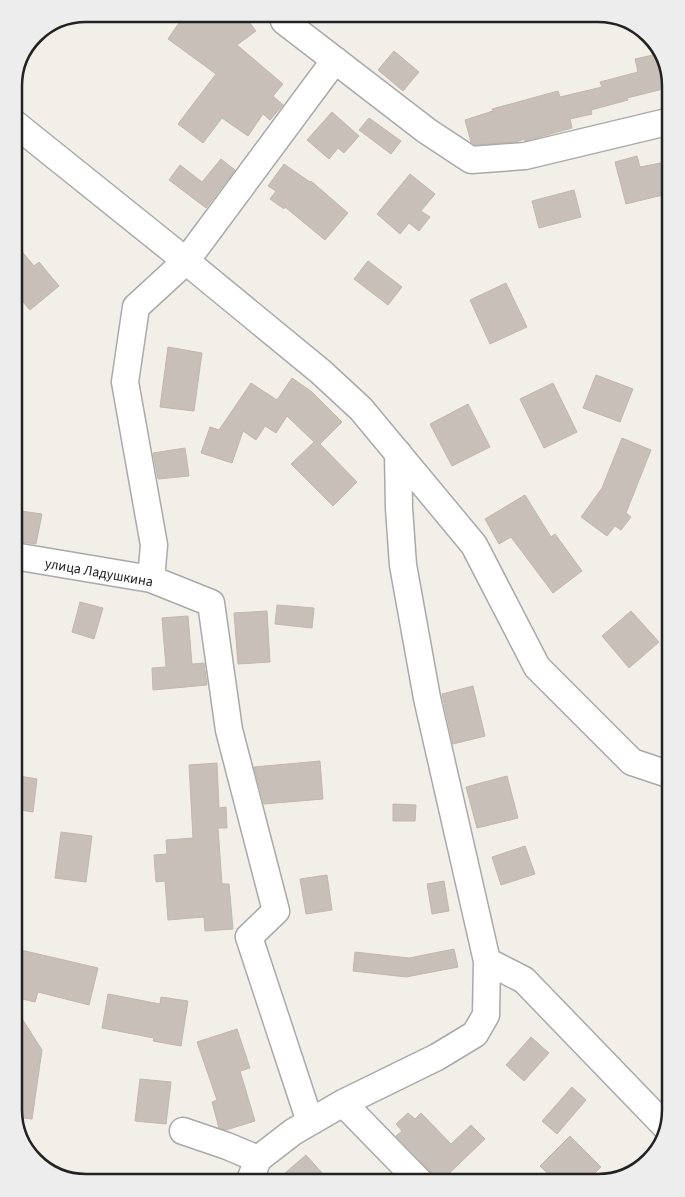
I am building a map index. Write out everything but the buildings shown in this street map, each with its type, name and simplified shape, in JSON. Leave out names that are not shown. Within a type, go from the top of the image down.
[{"type":"street","points":[[286,22],[427,131],[471,160],[525,156],[662,123]]},
{"type":"street","points":[[151,579],[154,544],[125,382],[136,306],[186,261],[334,60]]},
{"type":"street","points":[[23,130],[321,372],[361,409],[474,545],[537,667],[632,762],[662,772]]},
{"type":"street","points":[[252,1174],[258,1159],[293,1132],[343,1104],[437,1057],[475,1034],[486,1015],[487,961],[427,698],[403,565],[398,453]]},
{"type":"street","name":"улица Ладушкина","points":[[23,557],[151,579],[211,603],[229,730],[276,911],[249,937],[310,1122]]},
{"type":"street","points":[[487,961],[524,980],[661,1122]]},
{"type":"street","points":[[343,1104],[412,1174]]},
{"type":"street","points":[[183,1131],[258,1159]]}]
